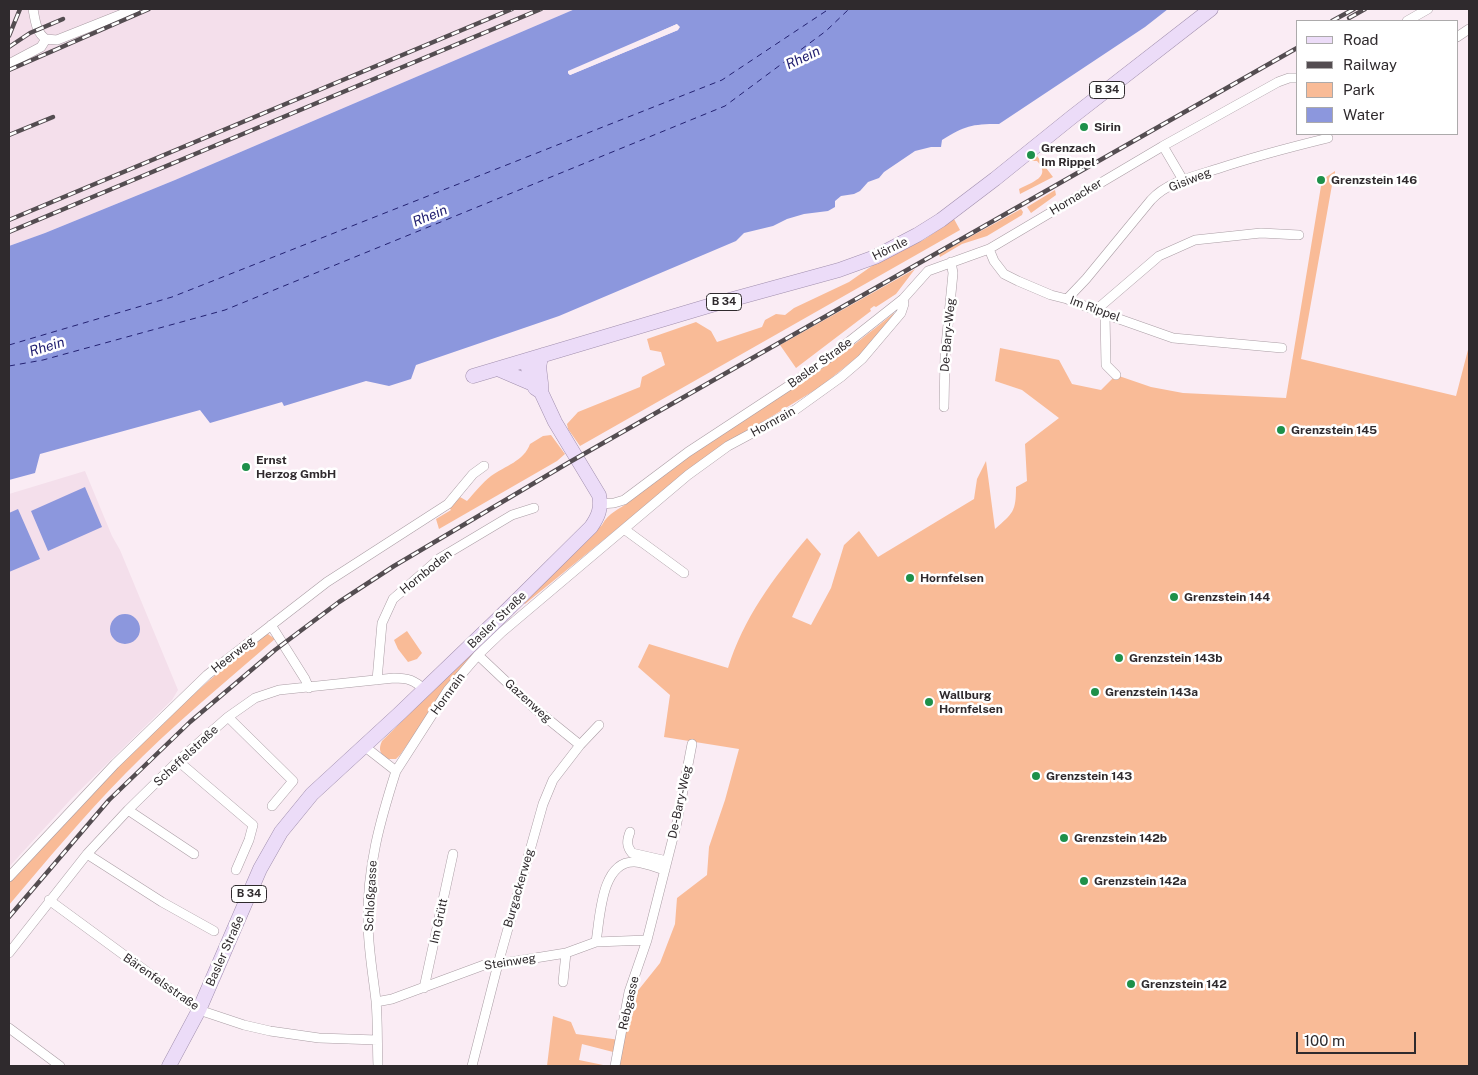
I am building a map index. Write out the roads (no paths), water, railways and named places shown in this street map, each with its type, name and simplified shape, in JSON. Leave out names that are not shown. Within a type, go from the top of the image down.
[{"type":"main road","name":"Hörnle","points":[[537,357],[839,270],[875,257],[941,220],[1211,9]]},
{"type":"main road","name":"B 34","points":[[473,376],[537,357]]},
{"type":"main road","points":[[537,357],[540,359],[539,366],[542,386],[537,388]]},
{"type":"main road","points":[[498,369],[537,388],[599,496],[600,504]]},
{"type":"main road","name":"Basler Straße","points":[[169,1066],[199,1010],[260,869],[282,832],[312,794],[498,620],[591,528],[598,518],[600,504]]},
{"type":"street","points":[[33,9],[42,37],[57,40],[135,9]]},
{"type":"street","points":[[1409,20],[1428,9]]},
{"type":"street","points":[[1458,36],[1469,29]]},
{"type":"street","points":[[9,64],[41,47],[46,39]]},
{"type":"street","name":"Hornacker","points":[[989,249],[1163,146],[1278,82],[1289,78],[1296,78]]},
{"type":"street","name":"Gisiweg","points":[[1067,299],[1086,280],[1155,196],[1183,180],[1251,158],[1328,138]]},
{"type":"street","points":[[1163,146],[1183,180]]},
{"type":"street","points":[[1096,310],[1159,256],[1195,240],[1261,233],[1299,235]]},
{"type":"street","points":[[951,262],[989,249]]},
{"type":"street","name":"Im Rippel","points":[[989,249],[994,261],[1004,274],[1050,295],[1067,299],[1174,338],[1282,348]]},
{"type":"street","name":"Basler Straße","points":[[600,504],[624,500],[688,452],[790,385],[866,329],[903,299],[928,271],[951,262]]},
{"type":"street","name":"De-Bary-Weg","points":[[944,407],[945,356],[954,273],[951,262]]},
{"type":"street","name":"Hornrain","points":[[396,771],[448,690],[478,655],[502,632],[688,475],[728,446],[795,410],[841,377],[862,359],[901,313],[904,304],[903,299]]},
{"type":"street","points":[[1105,314],[1106,365],[1116,376]]},
{"type":"street","name":"Heerweg","points":[[9,877],[121,758],[208,675],[327,582],[448,504],[473,474],[484,466]]},
{"type":"street","name":"Hornboden","points":[[377,680],[382,623],[393,599],[440,558],[512,515],[534,508]]},
{"type":"street","points":[[624,529],[684,574]]},
{"type":"street","points":[[271,626],[305,679],[308,688]]},
{"type":"street","name":"Gazenweg","points":[[478,655],[533,707],[580,745]]},
{"type":"street","name":"Scheffelstraße","points":[[9,953],[87,854],[128,810],[228,716],[255,698],[279,690],[409,678],[417,682],[424,690]]},
{"type":"street","points":[[228,716],[293,781],[272,806]]},
{"type":"street","name":"Burgackerweg","points":[[472,1066],[498,964],[543,804],[553,780],[580,745],[599,725]]},
{"type":"street","name":"De-Bary-Weg","points":[[647,940],[677,822],[692,744]]},
{"type":"street","points":[[364,746],[396,771]]},
{"type":"street","points":[[178,761],[253,825],[250,840],[236,870]]},
{"type":"street","name":"Schloßgasse","points":[[378,1066],[376,1002],[370,962],[368,919],[371,867],[381,818],[396,771]]},
{"type":"street","points":[[128,810],[194,854]]},
{"type":"street","points":[[630,832],[627,838],[627,845],[632,852],[666,865]]},
{"type":"street","points":[[87,854],[162,902],[214,931]]},
{"type":"street","name":"Im Grütt","points":[[424,988],[453,854]]},
{"type":"street","points":[[596,942],[606,884],[611,874],[618,867],[626,863],[666,865]]},
{"type":"street","name":"Bärenfelsstraße","points":[[49,900],[199,1010],[244,1025],[279,1033],[319,1038],[377,1040]]},
{"type":"street","name":"Steinweg","points":[[376,1002],[392,999],[484,965],[566,953],[596,942],[647,940]]},
{"type":"street","name":"Rebgasse","points":[[615,1066],[629,992],[647,940]]},
{"type":"street","points":[[563,982],[566,953]]},
{"type":"street","points":[[9,1028],[60,1066]]},
{"type":"water","name":"Rhein","points":[[575,9],[1168,9],[1145,27],[999,124],[969,127],[942,140],[941,147],[931,147],[915,151],[884,172],[879,178],[868,182],[860,191],[841,196],[835,201],[835,207],[828,211],[804,214],[773,226],[744,233],[736,241],[559,316],[416,365],[411,379],[389,386],[366,381],[284,406],[282,402],[210,423],[200,410],[40,454],[35,473],[9,480],[9,246],[175,180]],"holes":[[[677,24],[678,30],[570,75],[568,73]]]},
{"type":"water","points":[[85,487],[102,527],[48,551],[31,511]]},
{"type":"water","points":[[18,509],[40,559],[9,572],[9,513]]},
{"type":"water","points":[[125,614],[136,618],[140,629],[136,640],[125,644],[114,640],[110,629],[114,618]]},
{"type":"railway","points":[[9,36],[20,9]]},
{"type":"railway","points":[[9,70],[149,9]]},
{"type":"railway","points":[[9,220],[512,9]]},
{"type":"railway","points":[[9,232],[541,9]]},
{"type":"railway","points":[[1334,20],[1354,9]]},
{"type":"railway","points":[[1349,18],[1365,9]]},
{"type":"railway","points":[[9,47],[30,33],[63,19]]},
{"type":"railway","points":[[9,917],[109,800],[190,722],[275,650],[339,602],[394,566],[568,463],[1296,49]]},
{"type":"railway","points":[[9,135],[53,117]]},
{"type":"place","name":"Sirin","points":[[1084,127]]},
{"type":"place","name":"Grenzach Im Rippel","points":[[1031,155]]},
{"type":"place","name":"Grenzstein 146","points":[[1321,180]]},
{"type":"place","name":"Grenzstein 145","points":[[1281,430]]},
{"type":"place","name":"Ernst Herzog GmbH","points":[[246,467]]},
{"type":"place","name":"Hornfelsen","points":[[910,578]]},
{"type":"place","name":"Grenzstein 144","points":[[1174,597]]},
{"type":"place","name":"Grenzstein 143b","points":[[1119,658]]},
{"type":"place","name":"Grenzstein 143a","points":[[1095,692]]},
{"type":"place","name":"Wallburg Hornfelsen","points":[[929,702]]},
{"type":"place","name":"Grenzstein 143","points":[[1036,776]]},
{"type":"place","name":"Grenzstein 142b","points":[[1064,838]]},
{"type":"place","name":"Grenzstein 142a","points":[[1084,881]]},
{"type":"place","name":"Grenzstein 142","points":[[1131,984]]}]
